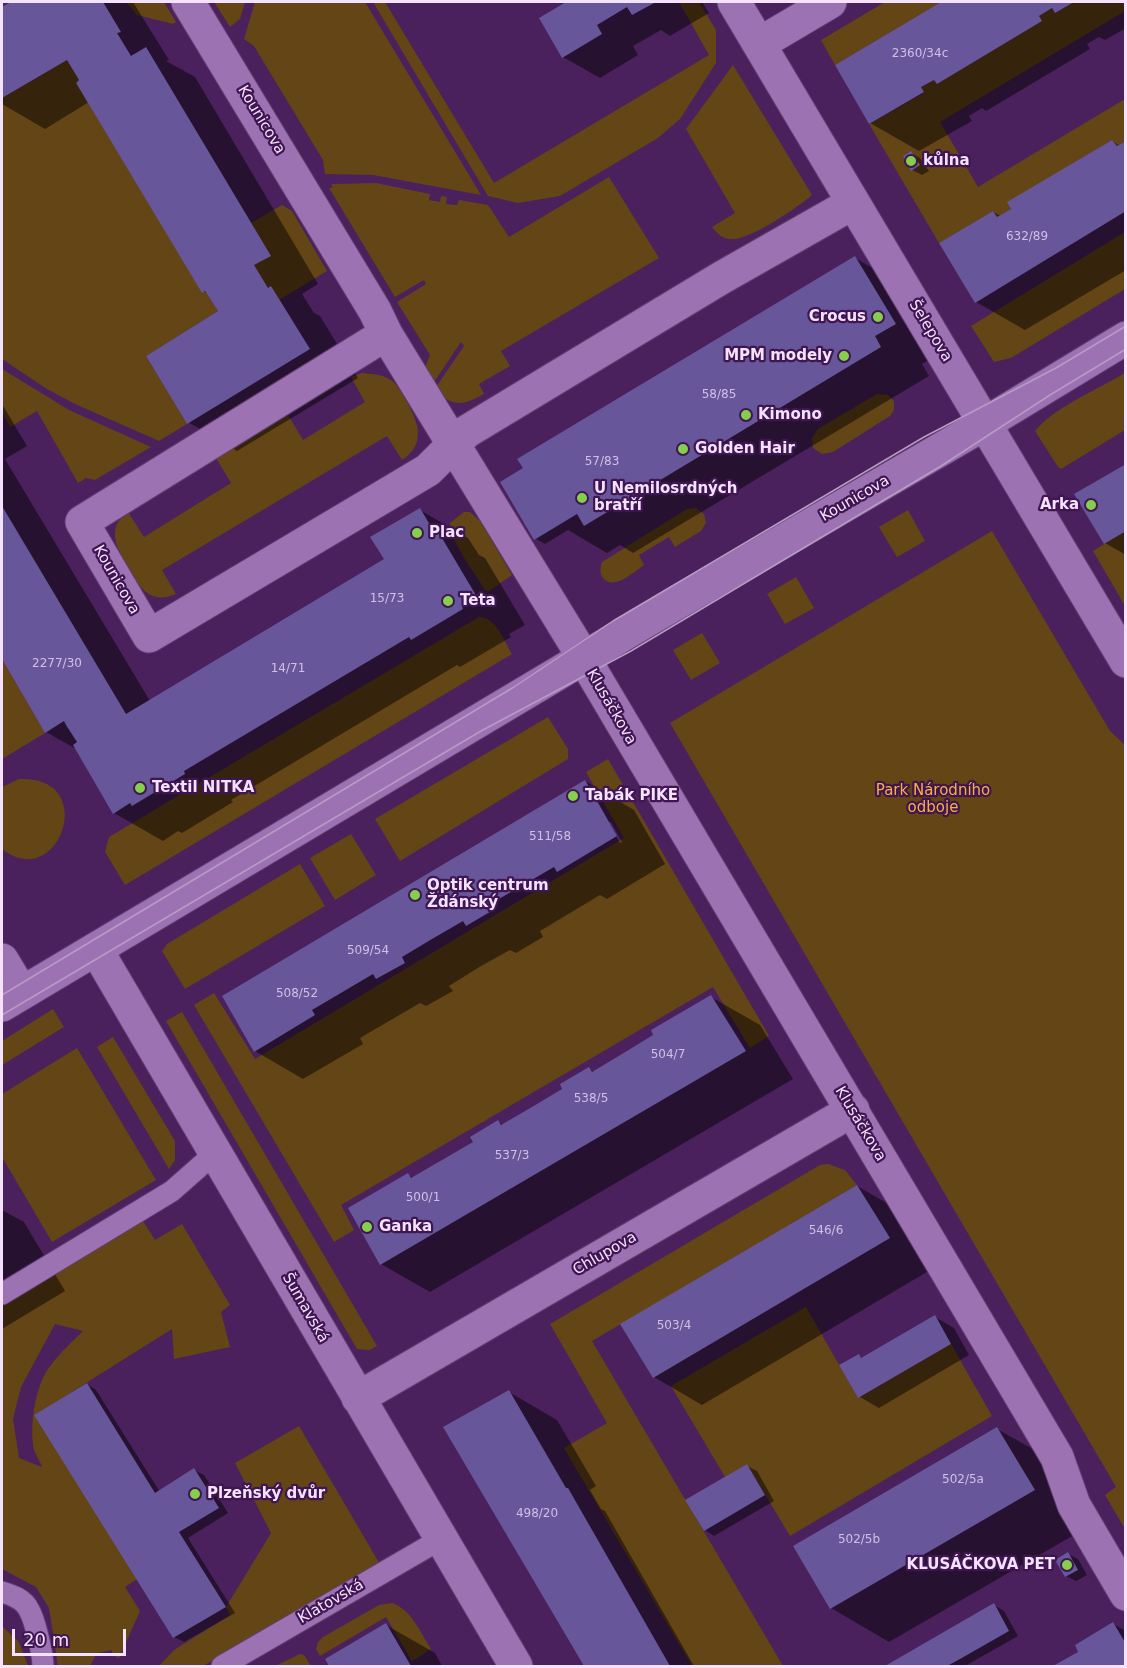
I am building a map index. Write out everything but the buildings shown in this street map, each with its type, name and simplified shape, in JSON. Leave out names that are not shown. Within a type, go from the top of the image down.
[{"type":"street","name":"Kounicova","points":[[188,2],[583,659]]},
{"type":"street","name":"Šelepova","points":[[734,2],[986,423],[1125,661]]},
{"type":"street","points":[[759,44],[830,2]]},
{"type":"street","name":"Kounicova","points":[[386,334],[82,522],[149,636],[428,470],[466,432],[721,278],[853,203]]},
{"type":"street","name":"Kounicova","points":[[12,999],[583,659],[986,423],[1125,338]]},
{"type":"street","name":"Klusáčkova","points":[[583,659],[853,1110],[1057,1457],[1074,1505],[1125,1594]]},
{"type":"street","name":"Šumavská","points":[[96,949],[516,1666]]},
{"type":"street","points":[[2,960],[12,999]]},
{"type":"street","name":"Chlupova","points":[[358,1398],[853,1110]]},
{"type":"lane","points":[[2,1294],[172,1191],[214,1153]]},
{"type":"lane","name":"Klatovská","points":[[222,1666],[441,1539]]},
{"type":"lane","points":[[2,1592],[15,1596],[29,1609],[43,1657],[42,1666]]},
{"type":"green space","points":[[126,2],[164,2],[176,22],[173,24],[137,15]]},
{"type":"green space","points":[[214,2],[245,2],[240,19],[230,27]]},
{"type":"green space","points":[[255,2],[365,2],[481,195],[373,175],[325,174],[323,160],[254,46],[244,39]]},
{"type":"green space","points":[[373,2],[385,2],[494,183],[709,55],[679,2],[699,2],[716,30],[716,63],[680,119],[658,138],[560,196],[518,203],[488,196]]},
{"type":"green space","points":[[885,2],[941,2],[835,65],[821,40]]},
{"type":"green space","points":[[1074,2],[1125,2],[1125,11],[940,122],[978,187],[1125,99],[1125,141],[1117,146],[1112,140],[1008,202],[1011,209],[997,217],[993,211],[939,243],[869,124],[924,93],[921,87],[934,80],[937,84],[1042,21],[1039,16],[1052,8],[1055,13]]},
{"type":"green space","points":[[67,60],[79,80],[76,83],[202,292],[205,291],[218,311],[146,356],[187,424],[159,441],[75,404],[47,389],[2,359],[2,98]]},
{"type":"green space","points":[[733,65],[812,195],[761,229],[749,235],[728,239],[718,234],[712,227],[735,213],[686,129]]},
{"type":"green space","points":[[609,177],[659,258],[501,351],[510,366],[479,384],[484,394],[470,401],[458,403],[441,396],[434,390],[464,346],[461,342],[432,385],[423,372],[430,355],[397,302],[426,284],[424,280],[395,297],[329,188],[332,188],[332,184],[376,183],[430,194],[429,200],[440,202],[441,196],[447,197],[446,204],[457,205],[459,200],[488,205],[509,237]]},
{"type":"green space","points":[[282,205],[292,211],[327,271],[279,300],[271,286],[268,288],[254,265],[270,255],[251,223]]},
{"type":"green space","points":[[1125,232],[1125,289],[1011,358],[994,362],[971,326]]},
{"type":"green space","points":[[2,369],[69,410],[151,447],[95,480],[86,478],[78,483],[37,411],[10,427],[2,412]]},
{"type":"green space","points":[[362,373],[386,377],[401,393],[417,426],[417,440],[410,454],[402,460],[387,436],[162,570],[176,594],[158,597],[151,595],[139,585],[116,544],[116,529],[121,518],[128,512],[144,537],[231,483],[216,458],[288,415],[303,440],[365,402],[351,377]]},
{"type":"green space","points":[[1125,373],[1125,430],[1061,469],[1058,467],[1035,431],[1065,406]]},
{"type":"green space","points":[[877,394],[888,395],[894,401],[894,410],[890,416],[833,452],[822,454],[813,448],[812,438],[818,429]]},
{"type":"green space","points":[[696,508],[704,514],[706,523],[701,531],[675,547],[669,537],[639,555],[644,565],[620,581],[609,582],[603,578],[600,571],[602,562],[687,509]]},
{"type":"green space","points":[[908,510],[925,541],[897,557],[879,527]]},
{"type":"green space","points":[[464,512],[470,512],[480,521],[512,575],[489,591],[486,591],[464,557],[451,530],[450,523]]},
{"type":"green space","name":"Park Národního odboje","points":[[992,531],[1110,731],[1125,745],[1125,1529],[1105,1495],[1116,1487],[670,723]]},
{"type":"green space","points":[[1125,531],[1125,606],[1093,551]]},
{"type":"green space","points":[[796,577],[814,608],[785,624],[767,594]]},
{"type":"green space","points":[[479,617],[495,625],[512,654],[125,885],[105,852],[109,837]]},
{"type":"green space","points":[[702,633],[720,663],[691,680],[673,650]]},
{"type":"green space","points":[[2,659],[45,733],[2,759]]},
{"type":"green space","points":[[548,717],[568,749],[568,759],[400,861],[375,819]]},
{"type":"green space","points":[[608,759],[769,1036],[750,1048],[713,987],[341,1205],[354,1230],[334,1242],[194,1005],[214,993],[255,1059],[624,838],[586,772]]},
{"type":"green space","points":[[19,779],[44,783],[59,795],[65,811],[63,829],[54,846],[40,856],[22,859],[2,849],[2,787]]},
{"type":"green space","points":[[351,834],[376,875],[335,900],[310,858]]},
{"type":"green space","points":[[300,864],[325,906],[185,989],[162,951],[167,944]]},
{"type":"green space","points":[[53,1009],[64,1027],[2,1065],[2,1041]]},
{"type":"green space","points":[[182,1012],[377,1346],[370,1350],[357,1349],[166,1021]]},
{"type":"green space","points":[[113,1037],[175,1141],[175,1160],[169,1169],[97,1047]]},
{"type":"green space","points":[[77,1048],[156,1180],[52,1242],[2,1157],[2,1094]]},
{"type":"green space","points":[[828,1164],[845,1170],[857,1185],[592,1341],[783,1666],[692,1666],[564,1448],[607,1423],[550,1324],[820,1165]]},
{"type":"green space","points":[[140,1216],[155,1240],[182,1224],[230,1305],[221,1312],[230,1347],[174,1359],[172,1329],[35,1415],[137,1579],[125,1587],[140,1611],[119,1658],[112,1655],[112,1650],[97,1653],[90,1666],[58,1666],[49,1608],[36,1587],[2,1569],[2,1305]],"holes":[[[55,1324],[83,1331],[45,1373],[37,1394],[32,1429],[34,1450],[42,1467],[19,1458],[13,1419],[21,1387]]]},
{"type":"green space","points":[[806,1307],[858,1398],[951,1344],[992,1416],[790,1536],[747,1464],[725,1477],[671,1386]]},
{"type":"green space","points":[[299,1426],[381,1566],[203,1666],[159,1666],[174,1650],[230,1615],[226,1607],[271,1533],[235,1463]]},
{"type":"green space","points":[[392,1603],[410,1616],[431,1649],[412,1661],[386,1617],[320,1656],[316,1649],[323,1637],[379,1605]]},
{"type":"green space","points":[[2,1626],[19,1642],[28,1666],[2,1666]]},
{"type":"green space","points":[[300,1654],[304,1655],[311,1666],[275,1666]]},
{"type":"tram line","points":[[2,995],[514,687],[613,621],[924,437],[1056,368],[1126,326]]},
{"type":"tram line","points":[[2,1015],[481,731],[631,651],[941,466],[1126,349]]},
{"type":"place","name":"kůlna","points":[[911,161]]},
{"type":"place","name":"Crocus","points":[[878,317]]},
{"type":"place","name":"MPM modely","points":[[844,356]]},
{"type":"place","name":"Kimono","points":[[746,415]]},
{"type":"place","name":"Golden Hair","points":[[683,449]]},
{"type":"place","name":"U Nemilosrdných bratří","points":[[582,498]]},
{"type":"place","name":"Arka","points":[[1091,505]]},
{"type":"place","name":"Plac","points":[[417,533]]},
{"type":"place","name":"Teta","points":[[448,601]]},
{"type":"place","name":"Textil NITKA","points":[[140,788]]},
{"type":"place","name":"Tabák PIKE","points":[[573,796]]},
{"type":"place","name":"Optik centrum Ždánský","points":[[415,895]]},
{"type":"place","name":"Ganka","points":[[367,1227]]},
{"type":"place","name":"Plzeňský dvůr","points":[[195,1494]]},
{"type":"place","name":"KLUSÁČKOVA PET","points":[[1067,1565]]}]
